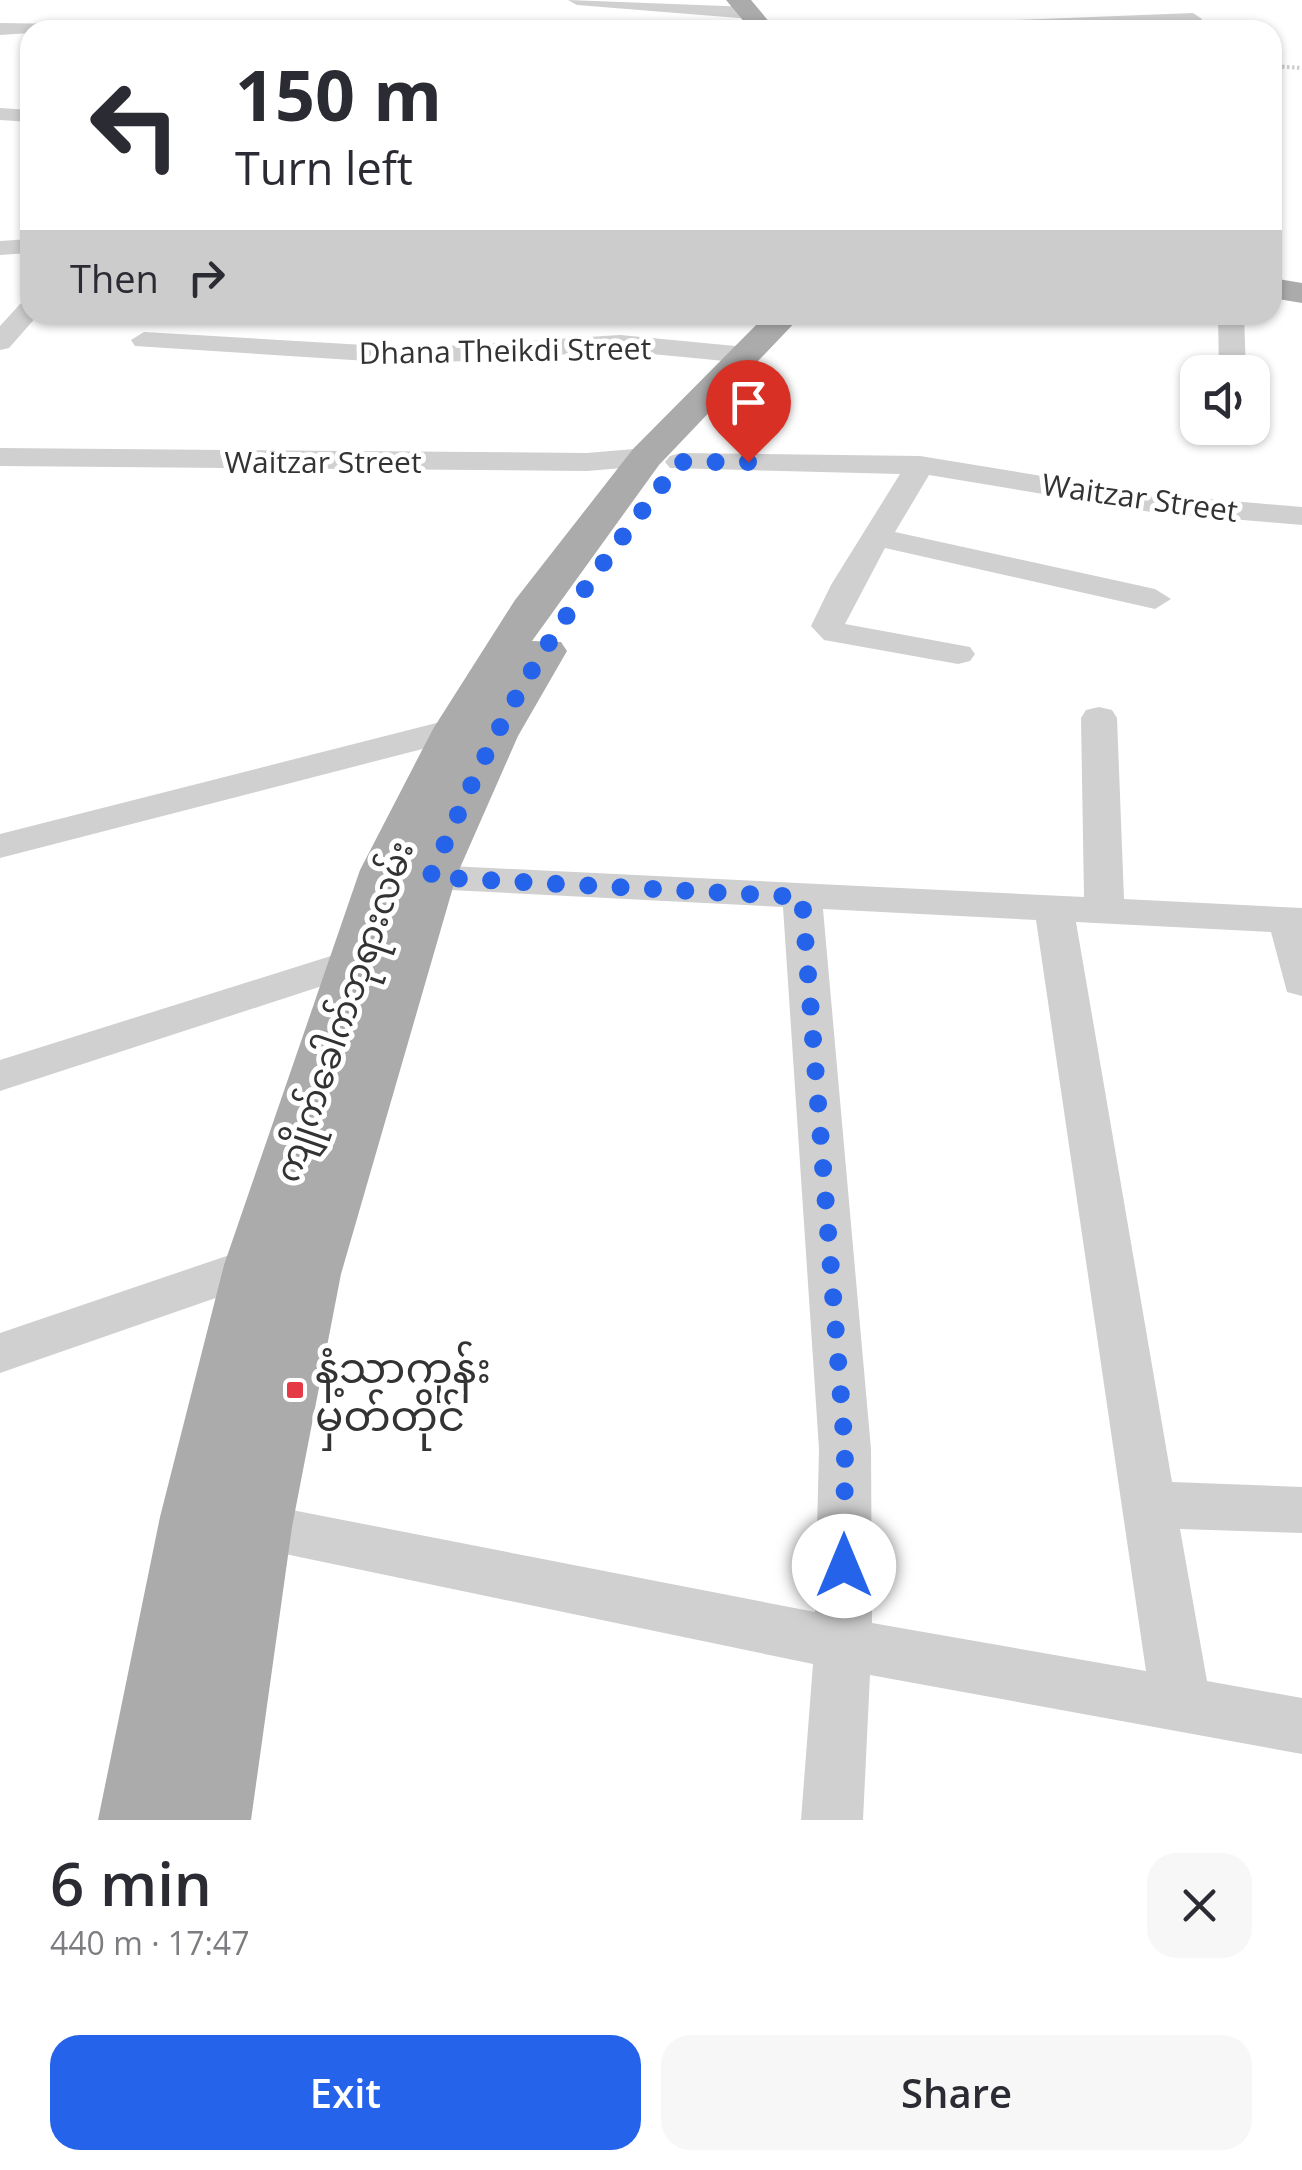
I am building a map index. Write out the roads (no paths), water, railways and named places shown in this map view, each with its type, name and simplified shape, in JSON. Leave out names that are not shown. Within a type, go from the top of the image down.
[{"type":"main road","name":"ကျိုက်ခေါက်ဘုရားလမ်း","points":[[139,1820],[196,1517],[256,1265],[386,870],[456,728],[530,608],[663,459],[774,325]]},
{"type":"main road","name":"ကျိုက်ခေါက်ဘုရားလမ်း","points":[[210,1820],[256,1527],[310,1274],[430,877],[495,736],[663,459],[807,325]]},
{"type":"street","points":[[577,0],[753,11]]},
{"type":"street","points":[[988,0],[1004,20]]},
{"type":"street","points":[[1173,20],[1193,19]]},
{"type":"street","points":[[0,342],[20,319]]},
{"type":"street","points":[[1231,325],[1232,355]]},
{"type":"street","name":"Dhana Theikdi Street","points":[[144,340],[415,356],[620,342],[746,355]]},
{"type":"street","name":"Waitzar Street","points":[[0,457],[588,462],[663,459],[920,465],[1151,503],[1302,516]]},
{"type":"street","points":[[920,465],[847,585],[830,630],[958,654]]},
{"type":"street","points":[[875,537],[1155,600]]},
{"type":"street","points":[[1099,718],[1104,912]]},
{"type":"street","points":[[0,846],[456,728]]},
{"type":"street","points":[[430,877],[1296,921],[1302,982]]},
{"type":"street","points":[[802,897],[845,1449],[843,1644],[832,1820]]},
{"type":"street","points":[[1054,910],[1181,1705]]},
{"type":"street","points":[[0,1076],[353,962]]},
{"type":"street","points":[[0,1354],[256,1265]]},
{"type":"street","points":[[1152,1505],[1302,1510]]},
{"type":"street","points":[[256,1527],[843,1644],[1302,1726]]},
{"type":"place","name":"နံ့သာကုန်း မှတ်တိုင်","points":[[295,1390]]}]
